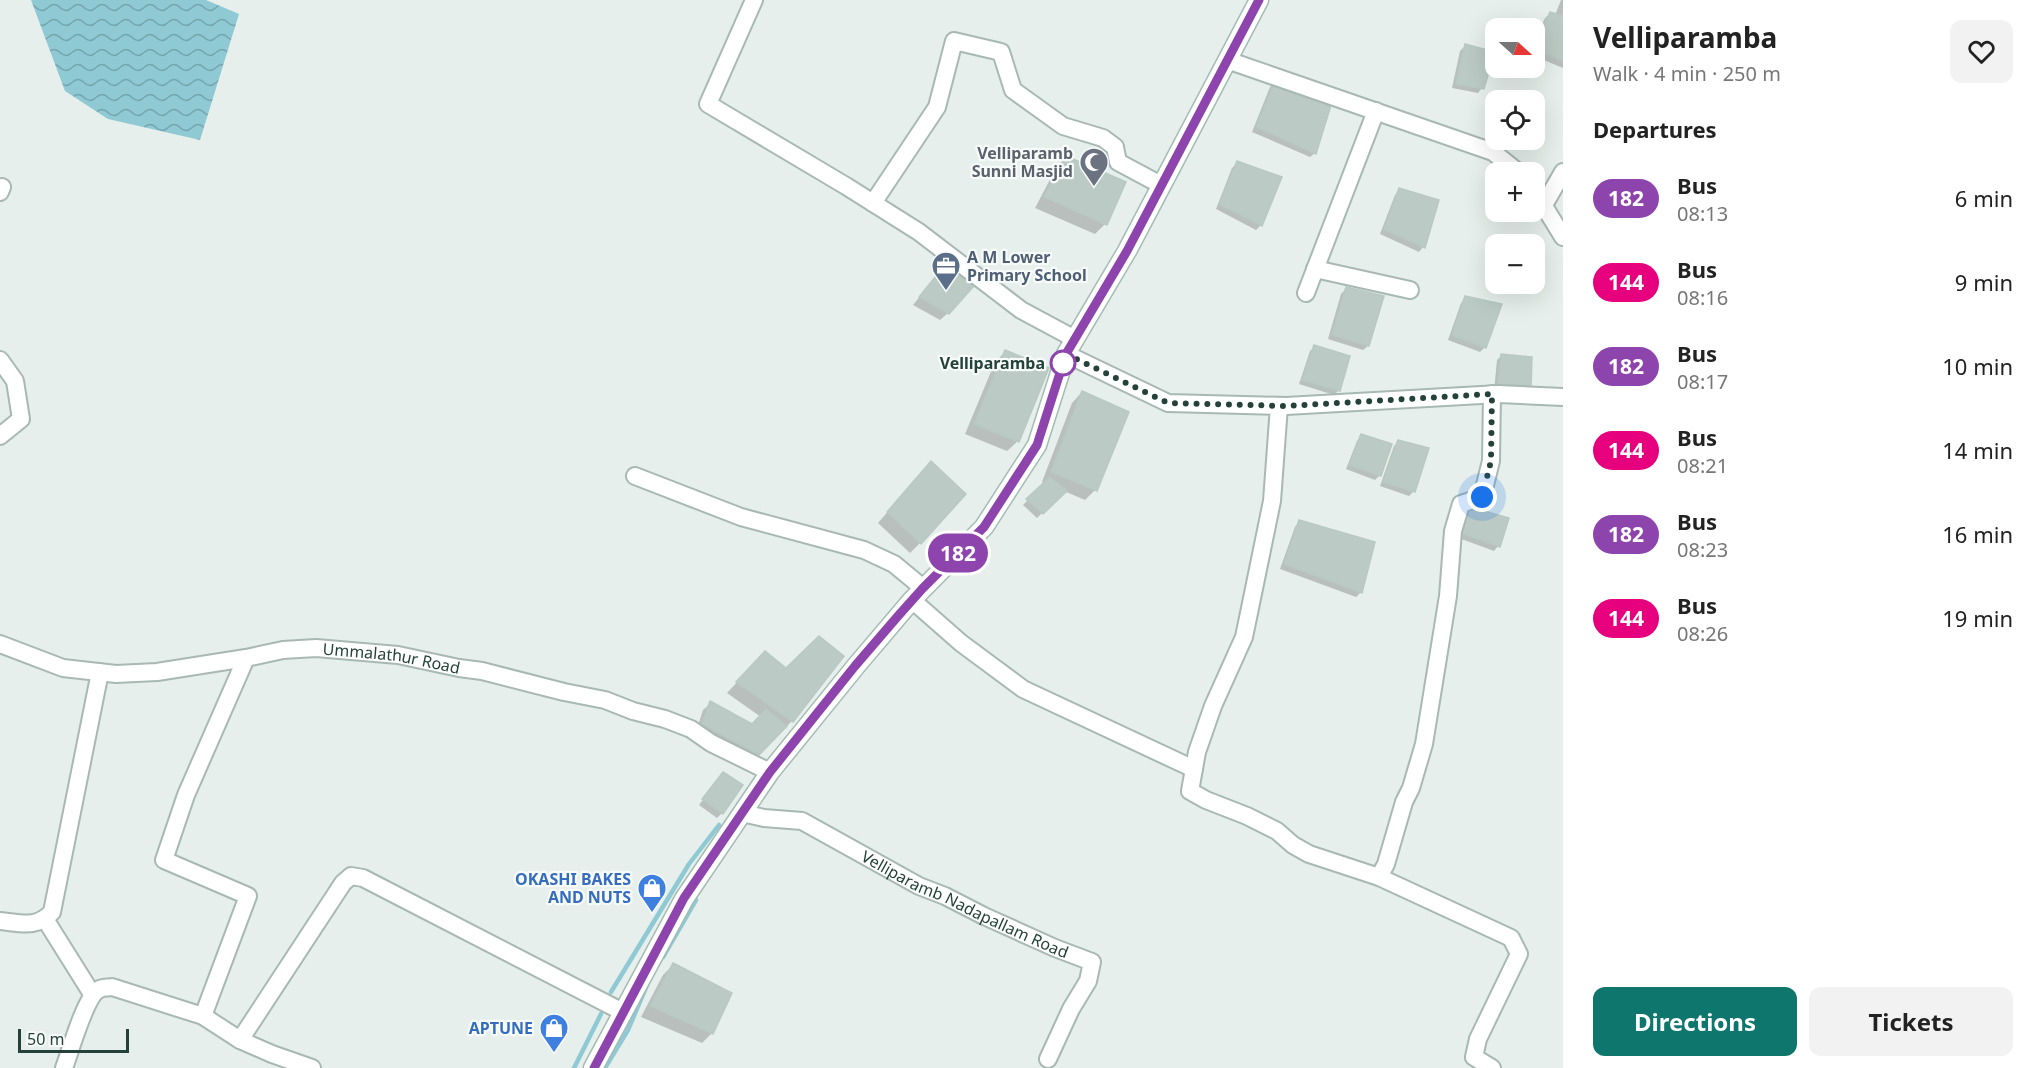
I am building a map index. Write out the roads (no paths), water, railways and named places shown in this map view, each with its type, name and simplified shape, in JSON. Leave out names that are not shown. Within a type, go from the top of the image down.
[{"type":"main road","points":[[594,1068],[684,898],[770,772],[855,666],[918,594],[984,527],[1037,445],[1070,346],[1127,251],[1259,0]]},
{"type":"street","points":[[754,0],[708,104],[919,232],[1070,346],[1168,403],[1279,406],[1492,394],[1559,394]]},
{"type":"street","points":[[873,203],[937,107],[954,40],[1001,52],[1013,90],[1063,126],[1103,138],[1115,147],[1118,162],[1161,185]]},
{"type":"street","points":[[1227,60],[1493,152],[1506,162]]},
{"type":"street","points":[[1306,293],[1376,111]]},
{"type":"street","points":[[1545,203],[1563,172]]},
{"type":"street","points":[[1545,207],[1563,237]]},
{"type":"street","points":[[1315,269],[1410,290]]},
{"type":"street","points":[[0,360],[15,381],[21,419],[0,436]]},
{"type":"street","points":[[1379,877],[1386,864],[1424,744],[1425,726],[1448,596],[1453,531],[1461,504],[1482,497],[1491,461],[1492,394]]},
{"type":"street","points":[[1279,406],[1272,501],[1250,613],[1244,637],[1213,706],[1197,752],[1190,791],[1277,831],[1293,845],[1309,854],[1379,877],[1511,938],[1519,954],[1478,1039],[1470,1062],[1492,1068]]},
{"type":"street","points":[[635,476],[741,517],[864,550],[894,564],[961,643],[1023,689],[1194,768]]},
{"type":"street","name":"Ummalathur Road","points":[[0,644],[63,668],[116,674],[157,672],[283,650],[316,648],[398,656],[521,679],[564,692],[605,700],[691,729],[711,743],[770,772]]},
{"type":"street","points":[[203,1016],[248,896],[164,860],[186,795],[246,658]]},
{"type":"street","points":[[0,921],[32,925],[45,920],[52,912],[100,672]]},
{"type":"street","name":"Velliparamb Nadapallam Road","points":[[742,813],[764,818],[802,821],[919,886],[1092,963],[1088,981],[1071,1009],[1048,1059]]},
{"type":"street","points":[[240,1040],[343,883],[351,876],[363,878],[623,1012]]},
{"type":"street","points":[[45,920],[92,994]]},
{"type":"street","points":[[64,1068],[92,994],[100,988],[112,987],[203,1016],[240,1040],[312,1068]]},
{"type":"water","points":[[31,0],[206,0],[239,14],[200,140],[108,119],[65,91]]},
{"type":"waterway","points":[[611,992],[689,864],[719,825]]},
{"type":"waterway","points":[[663,957],[696,900]]},
{"type":"waterway","points":[[605,1068],[628,1030],[647,985]]},
{"type":"waterway","points":[[574,1068],[601,1014]]},
{"type":"place","name":"Velliparamb Sunni Masjid","points":[[1094,188]]},
{"type":"place","name":"A M Lower Primary School","points":[[946,292]]},
{"type":"place","name":"Velliparamba","points":[[1063,363]]},
{"type":"place","name":"OKASHI BAKES AND NUTS","points":[[652,914]]},
{"type":"place","name":"APTUNE","points":[[554,1054]]}]
